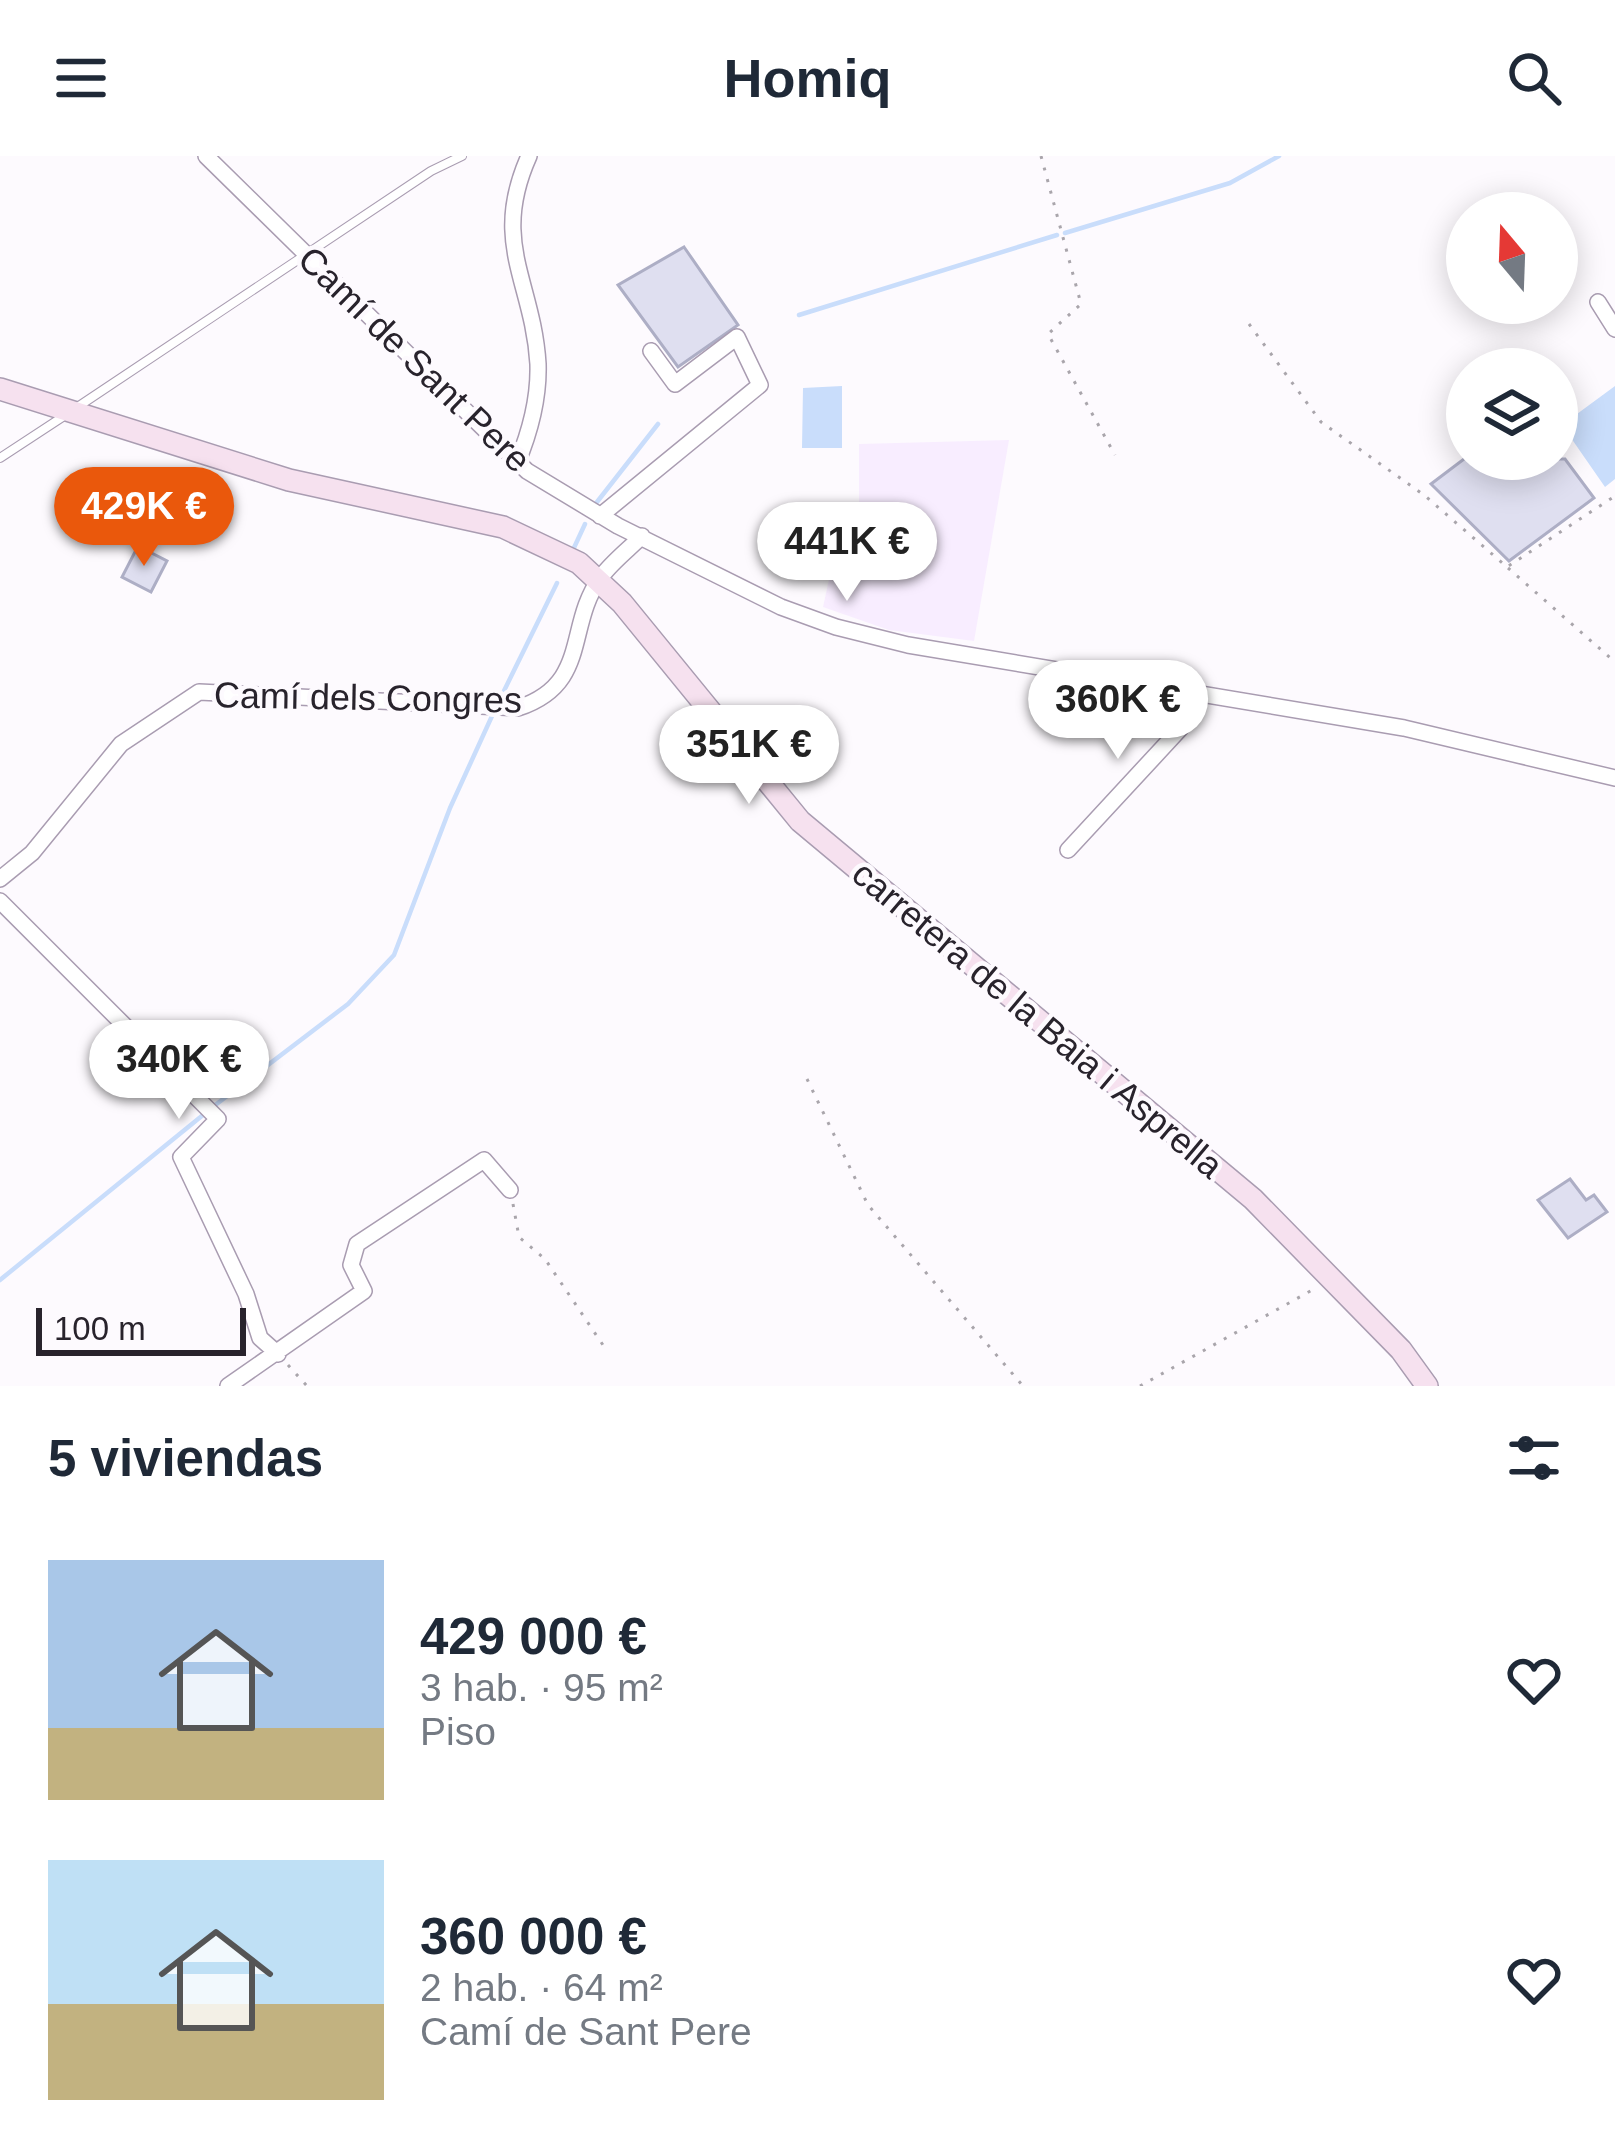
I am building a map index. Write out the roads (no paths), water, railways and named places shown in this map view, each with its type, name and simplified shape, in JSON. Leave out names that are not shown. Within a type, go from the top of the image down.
[{"type":"main road","name":"carretera de la Baia i Asprella","points":[[0,389],[289,480],[503,527],[550,545],[599,579],[800,821],[1253,1199],[1401,1350],[1427,1386]]},
{"type":"street","name":"Camí de Sant Pere","points":[[206,156],[518,463],[600,516],[782,607],[908,645],[1195,690],[1448,738],[1615,778]]},
{"type":"street","points":[[518,463],[530,433],[538,362],[509,217],[529,156]]},
{"type":"street","points":[[1598,302],[1615,329]]},
{"type":"street","points":[[600,516],[760,385],[737,337],[675,384],[651,351]]},
{"type":"street","name":"Camí dels Congres","points":[[0,879],[32,853],[121,744],[199,692],[518,708],[544,699],[561,683],[599,579],[642,536]]},
{"type":"street","points":[[1068,850],[1180,729],[1195,690]]},
{"type":"street","points":[[0,901],[218,1119],[181,1157],[246,1294],[260,1338],[278,1354]]},
{"type":"street","points":[[228,1386],[364,1291],[351,1265],[357,1244],[484,1160],[510,1190]]},
{"type":"lane","points":[[0,458],[431,171],[462,156]]},
{"type":"water","points":[[842,386],[842,448],[802,448],[803,388]]},
{"type":"water","points":[[1615,386],[1615,479],[1605,487],[1578,448],[1578,413]]},
{"type":"waterway","points":[[1065,233],[1230,183],[1279,156]]},
{"type":"waterway","points":[[799,315],[1057,235]]},
{"type":"waterway","points":[[597,502],[658,424]]},
{"type":"waterway","points":[[572,552],[585,524]]},
{"type":"waterway","points":[[499,701],[557,583]]},
{"type":"waterway","points":[[214,1106],[348,1004],[394,955],[450,808],[492,716]]},
{"type":"waterway","points":[[0,1280],[203,1115]]}]
